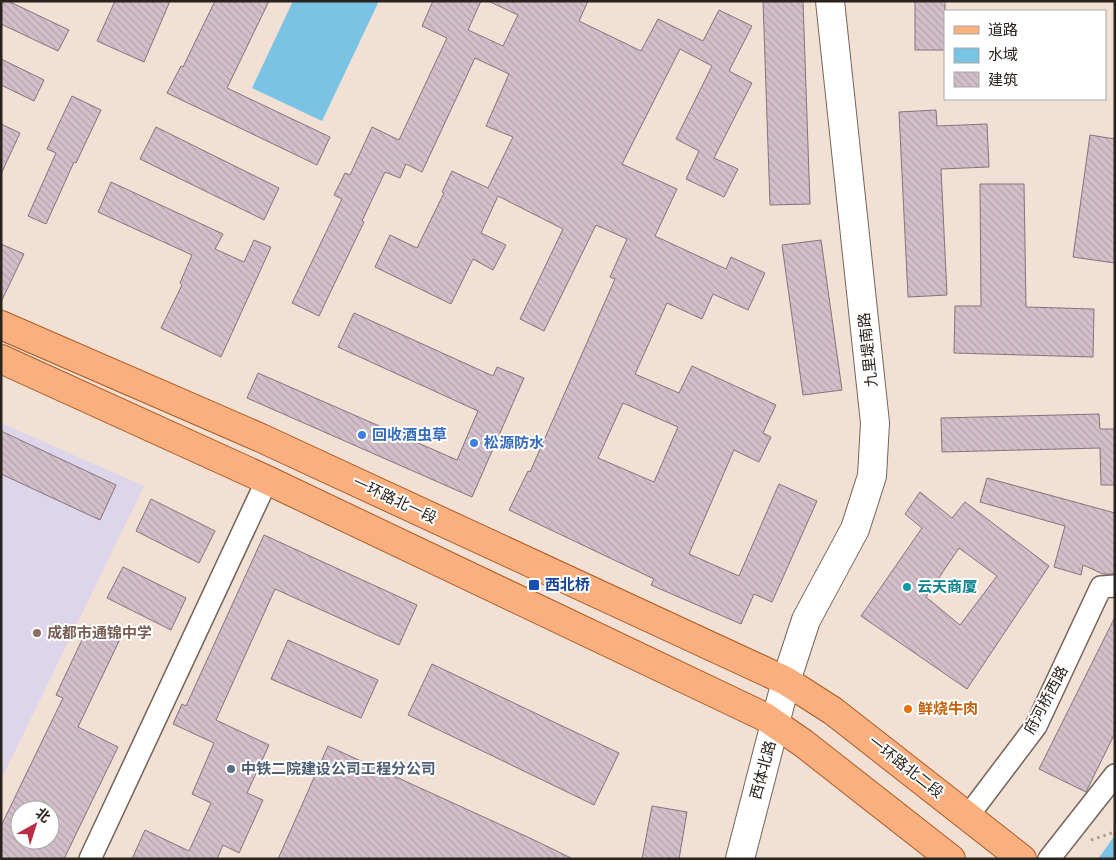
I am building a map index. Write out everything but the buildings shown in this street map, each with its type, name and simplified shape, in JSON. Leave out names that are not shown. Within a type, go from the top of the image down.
[{"type":"main road","name":"一环路北一段","points":[[1,324],[261,438],[786,681]]},
{"type":"main road","points":[[1,359],[268,480],[770,721],[803,743],[950,859]]},
{"type":"main road","name":"一环路北二段","points":[[786,681],[833,711],[1022,859]]},
{"type":"street","name":"九里堤南路","points":[[786,681],[806,620],[855,528],[872,476],[875,422],[830,1]]},
{"type":"street","points":[[90,859],[268,480]]},
{"type":"street","name":"府河桥西路","points":[[968,816],[1036,726],[1101,587],[1115,586]]},
{"type":"street","name":"西体北路","points":[[740,859],[770,721],[786,681]]},
{"type":"street","points":[[1050,859],[1115,774]]},
{"type":"shaded area","name":"成都市通锦中学","points":[[1,423],[144,486],[1,780]]},
{"type":"water","points":[[293,1],[379,1],[322,121],[252,88]]},
{"type":"water","points":[[1115,835],[1115,859],[1098,859]]},
{"type":"place","name":"回收酒虫草","points":[[362,435]]},
{"type":"place","name":"松源防水","points":[[474,443]]},
{"type":"place","name":"西北桥","points":[[534,585]]},
{"type":"place","name":"云天商厦","points":[[907,587]]},
{"type":"place","name":"成都市通锦中学","points":[[37,633]]},
{"type":"place","name":"鲜烧牛肉","points":[[908,709]]},
{"type":"place","name":"中铁二院建设公司工程分公司","points":[[231,769]]}]
